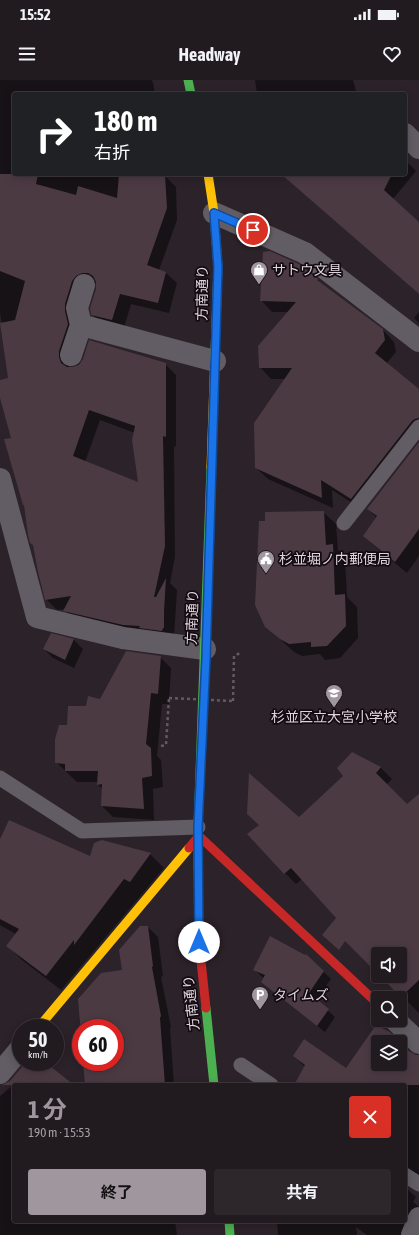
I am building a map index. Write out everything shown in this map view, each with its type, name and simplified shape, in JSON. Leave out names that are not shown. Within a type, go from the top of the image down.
[{"type":"main road","points":[[188,80],[191,92]]},
{"type":"main road","name":"方南通り","points":[[208,176],[214,213],[218,267],[199,832],[199,942],[214,1083]]},
{"type":"main road","points":[[45,1019],[199,832],[371,997]]},
{"type":"main road","points":[[229,1223],[230,1235]]},
{"type":"street","points":[[407,136],[419,148]]},
{"type":"street","points":[[214,213],[305,253],[419,341]]},
{"type":"street","points":[[71,355],[81,325],[77,308],[84,285]]},
{"type":"street","points":[[81,325],[215,361]]},
{"type":"street","points":[[0,479],[37,617],[123,638],[205,649]]},
{"type":"street","points":[[402,1027],[419,1043]]},
{"type":"street","points":[[0,1073],[12,1059]]},
{"type":"street","points":[[412,1235],[419,1218]]},
{"type":"lane","points":[[344,523],[419,427]]},
{"type":"lane","points":[[0,778],[82,831],[199,832]]},
{"type":"lane","points":[[241,1065],[268,1083]]},
{"type":"lane","points":[[407,1175],[419,1184]]},
{"type":"path","points":[[161,746],[166,745],[169,698],[233,701],[234,656],[240,653]]},
{"type":"building","points":[[0,174],[12,174],[12,176],[38,176],[36,184],[76,195],[78,186],[117,198],[119,176],[165,176],[167,208],[147,265],[166,272],[158,303],[120,294],[112,320],[91,315],[90,308],[96,289],[96,282],[93,276],[88,273],[82,273],[76,276],[72,281],[65,304],[68,324],[59,351],[61,363],[67,367],[79,365],[83,359],[89,340],[166,363],[166,437],[163,436],[165,546],[154,597],[156,597],[166,578],[164,628],[162,631],[139,628],[140,626],[123,625],[63,611],[71,596],[45,600],[33,545],[30,543],[28,535],[24,505],[4,439],[11,438],[0,398],[0,380],[8,378],[0,323],[15,320],[25,281],[0,271]],"holes":[[[89,410],[135,426],[132,440],[138,482],[73,456]]]},
{"type":"building","points":[[283,176],[391,176],[384,190],[419,222],[419,294]]},
{"type":"building","points":[[270,251],[299,264],[318,279],[317,280],[383,329],[385,340],[375,353],[419,389],[419,418],[412,421],[351,499],[321,480],[322,498],[255,468],[254,423],[292,368],[259,368],[258,346],[296,302],[260,301],[263,252]]},
{"type":"building","points":[[419,442],[419,529],[395,562],[363,536],[377,516],[367,509]]},
{"type":"building","points":[[324,511],[326,545],[333,544],[335,595],[345,594],[346,626],[327,646],[311,647],[311,642],[289,644],[265,627],[255,605],[259,521],[265,521],[265,512]]},
{"type":"building","points":[[51,633],[74,639],[65,660],[43,649]]},
{"type":"building","points":[[126,651],[161,656],[158,694],[151,693],[146,744],[151,748],[152,776],[142,778],[144,809],[101,806],[102,784],[97,785],[98,771],[65,771],[65,764],[55,763],[55,739],[59,725],[67,725],[68,706],[86,706],[88,696],[100,699]]},
{"type":"building","points":[[352,752],[381,767],[376,773],[407,804],[419,794],[419,980],[407,991],[395,991],[387,983],[407,983],[407,947],[371,947],[371,967],[345,941],[339,950],[322,935],[336,918],[291,868],[284,874],[247,834],[259,825],[247,814],[249,773],[299,817],[343,776],[337,768]]},
{"type":"building","points":[[9,820],[90,856],[94,843],[102,840],[151,853],[130,882],[124,879],[74,945],[74,940],[46,976],[6,946],[19,929],[0,919],[0,839]]},
{"type":"building","points":[[140,926],[148,926],[152,967],[161,1016],[165,1083],[85,1083],[84,1071],[124,1071],[124,1019],[80,1019],[78,999],[101,973],[122,970],[119,950]]},
{"type":"building","points":[[270,936],[305,955],[306,954],[324,971],[309,993],[329,1009],[317,1026],[261,982],[265,975],[253,970]]},
{"type":"building","points":[[375,1027],[380,1027],[393,1035],[371,1035],[371,1071],[407,1071],[407,1050],[419,1055],[419,1085],[407,1085],[407,1083],[295,1083],[305,1065],[293,1056],[304,1039],[346,1068]]},
{"type":"building","points":[[18,1071],[56,1071],[71,1083],[12,1083],[12,1085],[2,1085],[10,1081]]},
{"type":"traffic: fast","points":[[188,80],[191,92]]},
{"type":"traffic: fast","points":[[198,869],[198,827],[211,467]]},
{"type":"traffic: fast","points":[[206,1008],[214,1083]]},
{"type":"traffic: fast","points":[[229,1223],[230,1235]]},
{"type":"traffic: slow","points":[[208,176],[214,213],[218,267],[211,467]]},
{"type":"traffic: slow","points":[[46,1019],[189,848]]},
{"type":"traffic: jam","points":[[189,848],[199,836],[371,997]]},
{"type":"traffic: jam","points":[[198,869],[199,942],[206,1008]]},
{"type":"place","name":"サトウ文具","points":[[259,285]]},
{"type":"place","name":"杉並堀ノ内郵便局","points":[[266,574]]},
{"type":"place","name":"杉並区立大宮小学校","points":[[334,708]]},
{"type":"place","name":"タイムズ","points":[[260,1010]]},
{"type":"route","points":[[199,942],[198,827],[206,658],[205,649],[218,267],[214,213],[253,230]]}]
